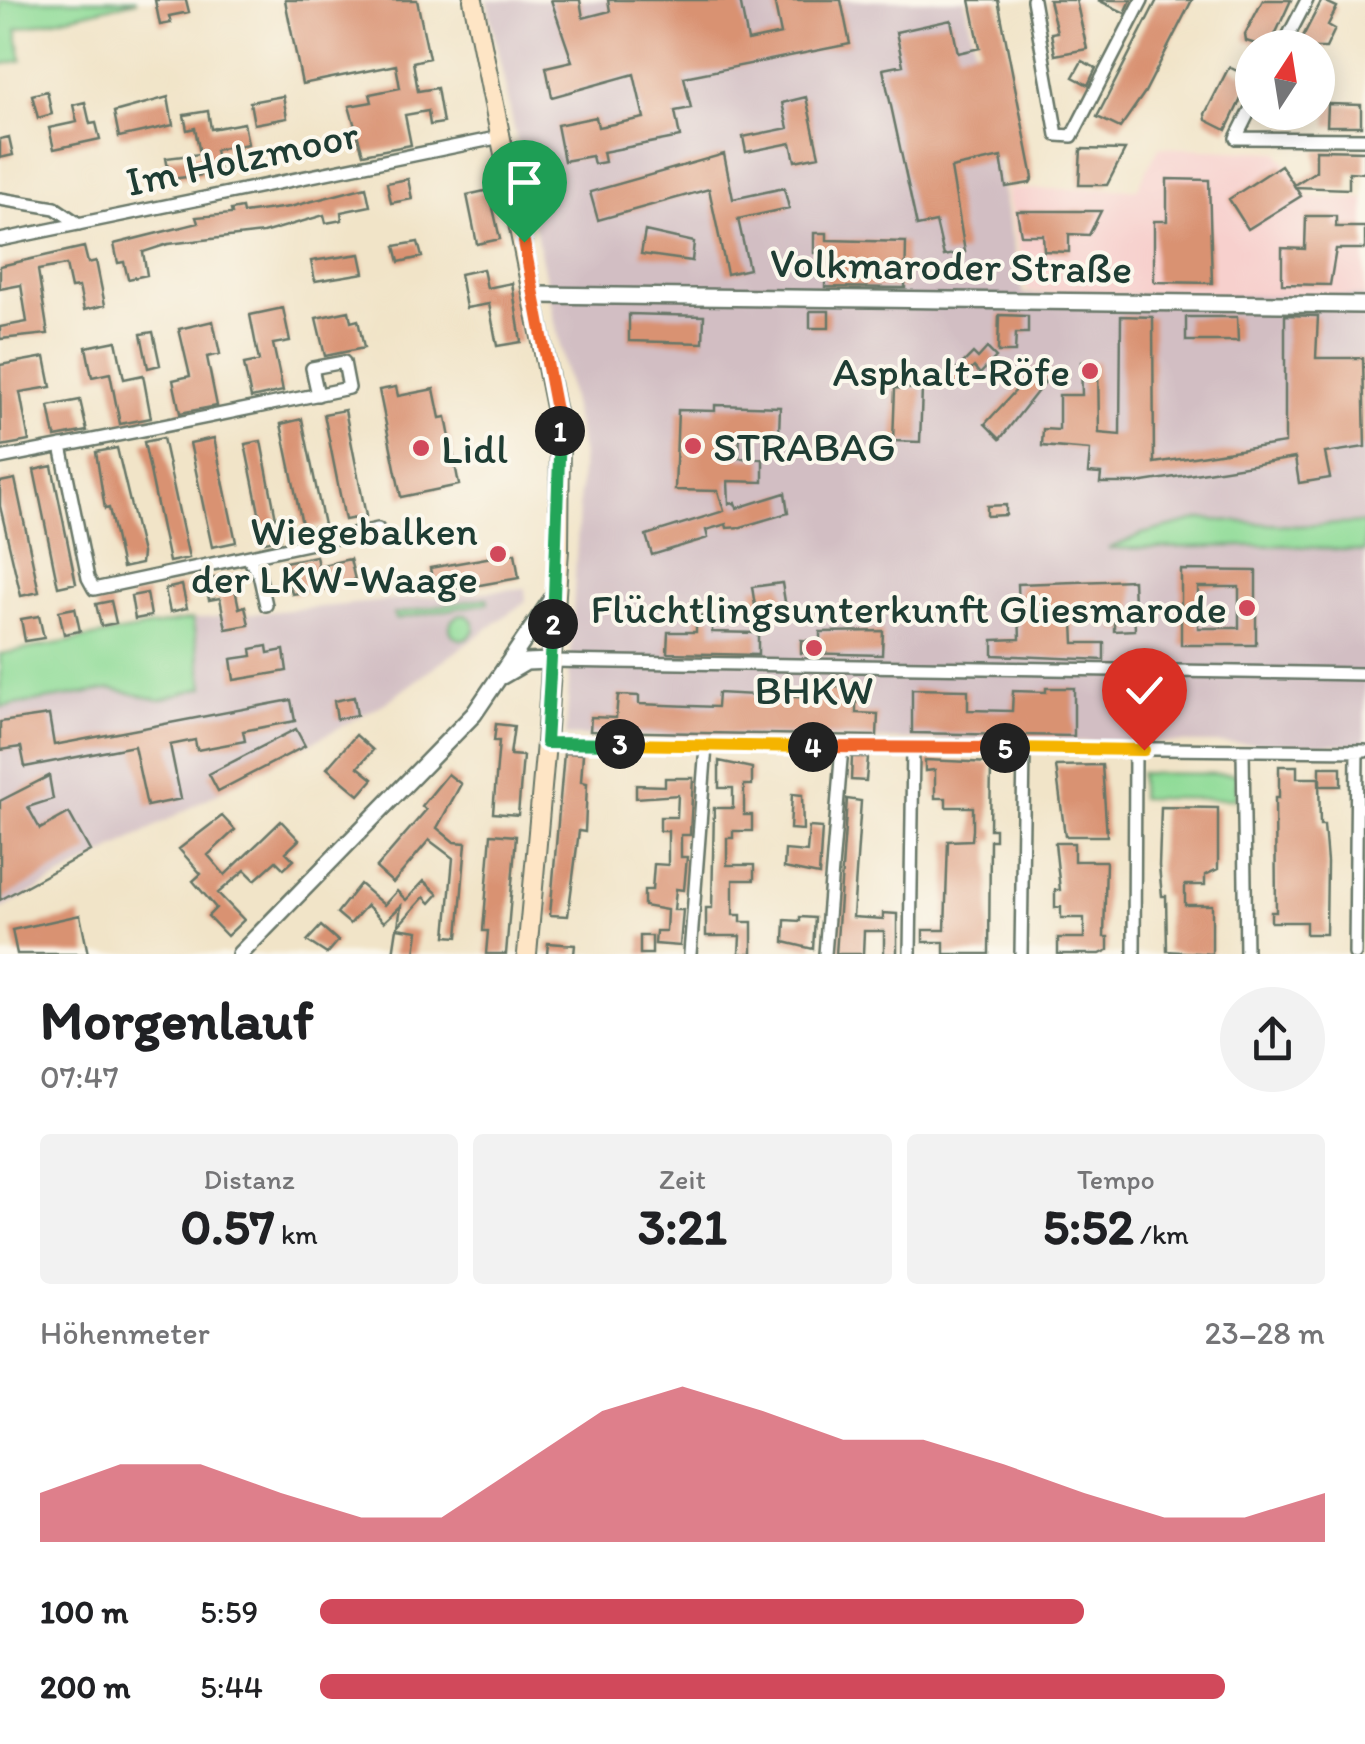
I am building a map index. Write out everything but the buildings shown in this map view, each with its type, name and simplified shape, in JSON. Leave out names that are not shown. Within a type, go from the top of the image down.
[{"type":"main road","points":[[473,0],[536,295],[560,432],[556,593],[527,954]]},
{"type":"street","points":[[1033,0],[1057,136],[1072,136],[1142,0]]},
{"type":"street","points":[[1291,30],[1307,0]]},
{"type":"street","points":[[1240,130],[1236,138],[1365,139]]},
{"type":"street","name":"Im Holzmoor","points":[[0,199],[55,208],[79,224],[502,136]]},
{"type":"street","points":[[0,240],[79,224]]},
{"type":"street","name":"Volkmaroder Straße","points":[[536,295],[1365,305]]},
{"type":"street","points":[[0,458],[318,395]]},
{"type":"street","points":[[61,446],[88,578],[94,589],[378,528]]},
{"type":"street","points":[[248,558],[259,574],[266,605]]},
{"type":"street","points":[[240,954],[452,738],[556,593]]},
{"type":"street","points":[[512,651],[536,640],[551,654]]},
{"type":"street","points":[[498,679],[526,662],[551,654],[1365,674]]},
{"type":"street","points":[[546,743],[1361,751],[1355,954]]},
{"type":"street","points":[[690,954],[706,746]]},
{"type":"street","points":[[825,954],[842,747]]},
{"type":"street","points":[[910,954],[912,748]]},
{"type":"street","points":[[1021,954],[1024,748]]},
{"type":"street","points":[[1134,954],[1135,749]]},
{"type":"street","points":[[1243,750],[1246,954]]},
{"type":"shaded area","points":[[487,0],[965,0],[1023,294],[1365,296],[1365,745],[566,736],[582,451]]},
{"type":"shaded area","points":[[1159,147],[1278,152],[1309,198],[1365,199],[1365,297],[1027,292],[1006,189],[1137,189]]},
{"type":"shaded area","points":[[525,588],[526,601],[385,703],[0,910],[0,654],[192,619]]},
{"type":"green space","points":[[0,0],[136,1],[16,29],[22,60],[0,65]]},
{"type":"green space","points":[[1201,519],[1295,526],[1365,523],[1365,552],[1284,545],[1108,549],[1142,534]]},
{"type":"green space","points":[[487,598],[488,603],[395,619],[394,614]]},
{"type":"green space","points":[[462,615],[471,618],[471,636],[462,639],[453,636],[450,627],[453,618]]},
{"type":"green space","points":[[192,619],[204,687],[160,700],[112,689],[0,707],[0,654]]},
{"type":"green space","points":[[1140,773],[1237,774],[1236,799],[1140,798]]},
{"type":"place","name":"Asphalt-Röfe","points":[[1090,371]]},
{"type":"place","name":"STRABAG","points":[[693,446]]},
{"type":"place","name":"Lidl","points":[[421,448]]},
{"type":"place","name":"Wiegebalken der LKW-Waage","points":[[498,554]]},
{"type":"place","name":"Flüchtlingsunterkunft Gliesmarode","points":[[1247,608]]},
{"type":"place","name":"BHKW","points":[[814,648]]},
{"type":"route","points":[[524,242],[560,432],[562,479],[546,743],[1144,750]]}]
